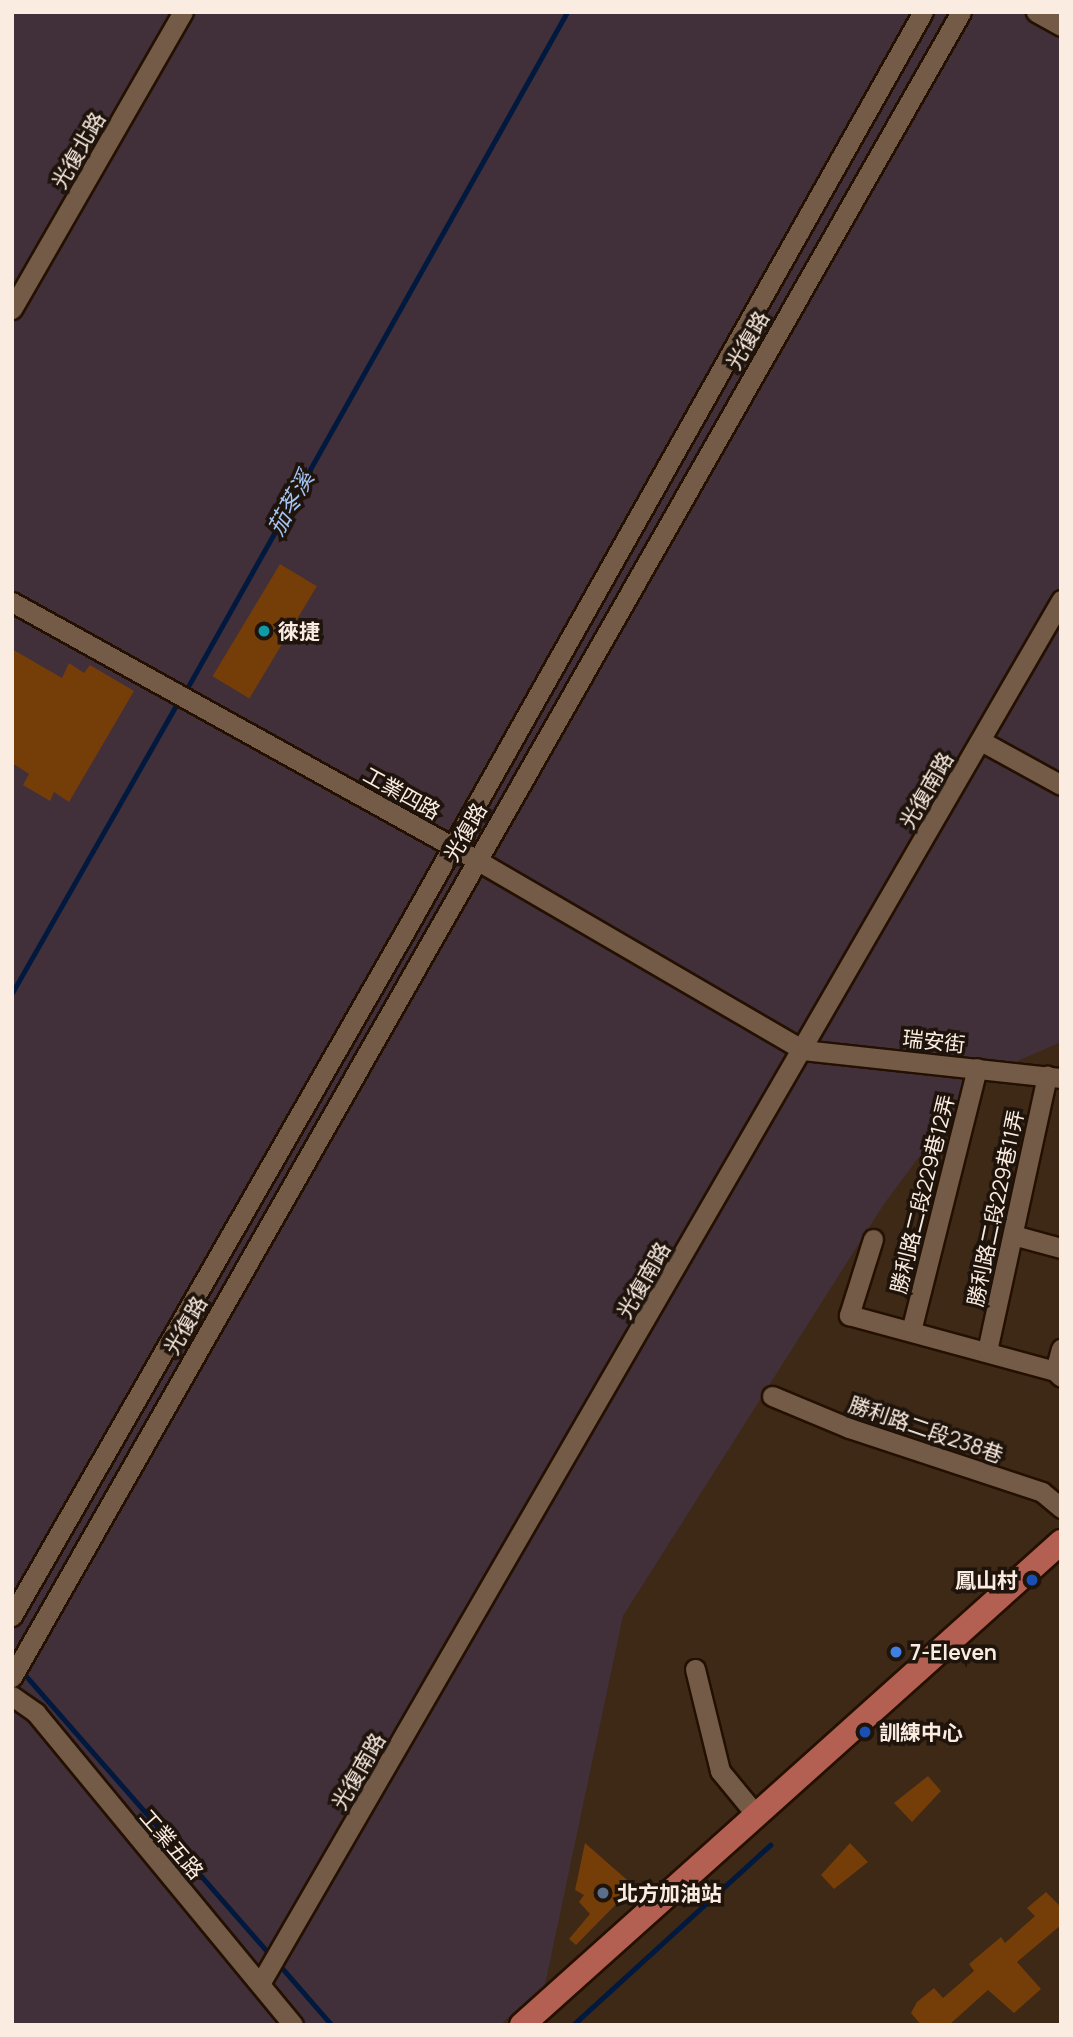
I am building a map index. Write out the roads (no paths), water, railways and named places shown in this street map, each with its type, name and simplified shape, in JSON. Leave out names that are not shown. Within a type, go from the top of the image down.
[{"type":"main road","points":[[522,2025],[1061,1542]]},
{"type":"street","name":"光復北路","points":[[12,310],[183,12]]},
{"type":"street","name":"光復路","points":[[12,1616],[452,847],[923,12]]},
{"type":"street","name":"光復路","points":[[12,1676],[475,859],[961,12]]},
{"type":"street","points":[[1036,12],[1061,26]]},
{"type":"street","name":"光復南路","points":[[261,1982],[803,1050],[1061,600]]},
{"type":"street","name":"工業四路","points":[[12,602],[475,859],[803,1050]]},
{"type":"street","points":[[981,741],[1061,785]]},
{"type":"street","name":"瑞安街","points":[[803,1050],[1054,1077]]},
{"type":"street","name":"勝利路二段229巷12弄","points":[[911,1331],[977,1068]]},
{"type":"street","name":"勝利路二段229巷11弄","points":[[986,1351],[1054,1077]]},
{"type":"street","points":[[1013,1236],[1061,1248]]},
{"type":"street","points":[[873,1239],[849,1315],[986,1351],[1058,1374],[1061,1349]]},
{"type":"street","name":"勝利路二段238巷","points":[[772,1396],[849,1428],[1042,1492],[1061,1508]]},
{"type":"street","points":[[695,1669],[720,1770],[757,1816]]},
{"type":"street","name":"工業五路","points":[[12,1696],[36,1713],[261,1982],[293,2025]]},
{"type":"waterway","name":"茄苳溪","points":[[185,692],[567,12]]},
{"type":"waterway","name":"茄苳溪","points":[[12,993],[178,702]]},
{"type":"waterway","points":[[21,1670],[271,1956]]},
{"type":"waterway","points":[[573,2025],[770,1845]]},
{"type":"waterway","points":[[277,1962],[332,2025]]},
{"type":"place","name":"徠捷","points":[[264,631]]},
{"type":"place","name":"鳳山村","points":[[1032,1580]]},
{"type":"place","name":"7-Eleven","points":[[896,1652]]},
{"type":"place","name":"訓練中心","points":[[865,1732]]},
{"type":"place","name":"北方加油站","points":[[603,1893]]}]
